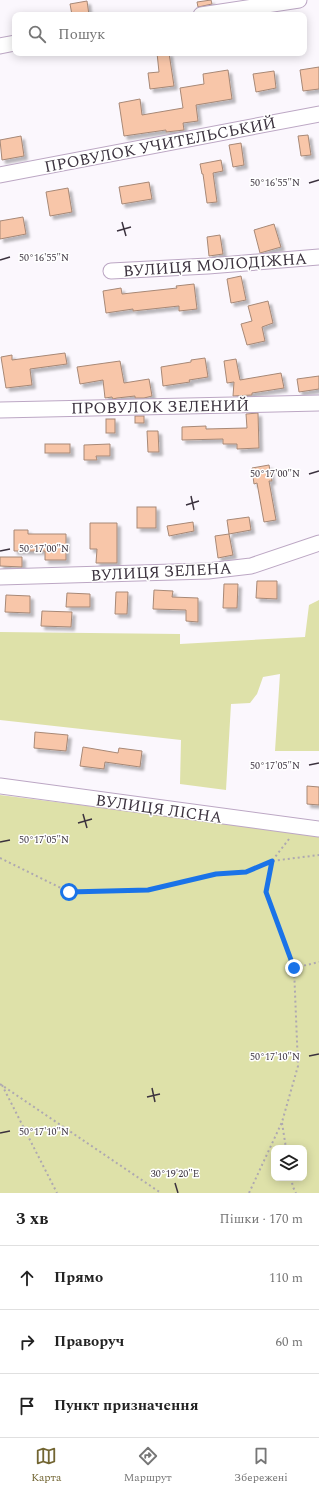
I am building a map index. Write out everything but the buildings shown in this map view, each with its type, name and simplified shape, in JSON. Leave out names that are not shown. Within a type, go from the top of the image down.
[{"type":"street","points":[[221,12],[300,0]]},
{"type":"street","points":[[0,46],[12,44]]},
{"type":"street","name":"ПРОВУЛОК УЧИТЕЛЬСЬКИЙ","points":[[0,175],[319,114]]},
{"type":"street","name":"ВУЛИЦЯ МОЛОДІЖНА","points":[[110,271],[208,266],[319,257]]},
{"type":"street","name":"ПРОВУЛОК ЗЕЛЕНИЙ","points":[[0,410],[319,403]]},
{"type":"street","name":"ВУЛИЦЯ ЗЕЛЕНА","points":[[0,577],[208,571],[251,566],[319,543]]},
{"type":"street","name":"ВУЛИЦЯ ЛІСНА","points":[[0,786],[319,829]]},
{"type":"path","points":[[249,1193],[282,1122],[298,1066],[294,968],[266,892],[272,861],[298,827]]},
{"type":"path","points":[[0,858],[69,892],[148,890],[216,874],[246,872],[272,861],[319,855]]},
{"type":"path","points":[[294,968],[319,962]]},
{"type":"path","points":[[1,1084],[57,1193]]},
{"type":"path","points":[[1,1084],[161,1193]]},
{"type":"path","points":[[282,1122],[286,1145]]},
{"type":"path","points":[[292,1181],[296,1193]]},
{"type":"green space","points":[[319,600],[319,751],[275,751],[280,674],[263,677],[257,694],[250,703],[231,704],[226,790],[180,784],[181,740],[0,720],[0,632],[180,634],[180,644],[305,637],[309,605]]},
{"type":"green space","points":[[0,795],[319,835],[319,1193],[0,1193]]},
{"type":"route","points":[[69,892],[148,890],[216,874],[246,872],[272,861],[266,892],[294,968]]}]
